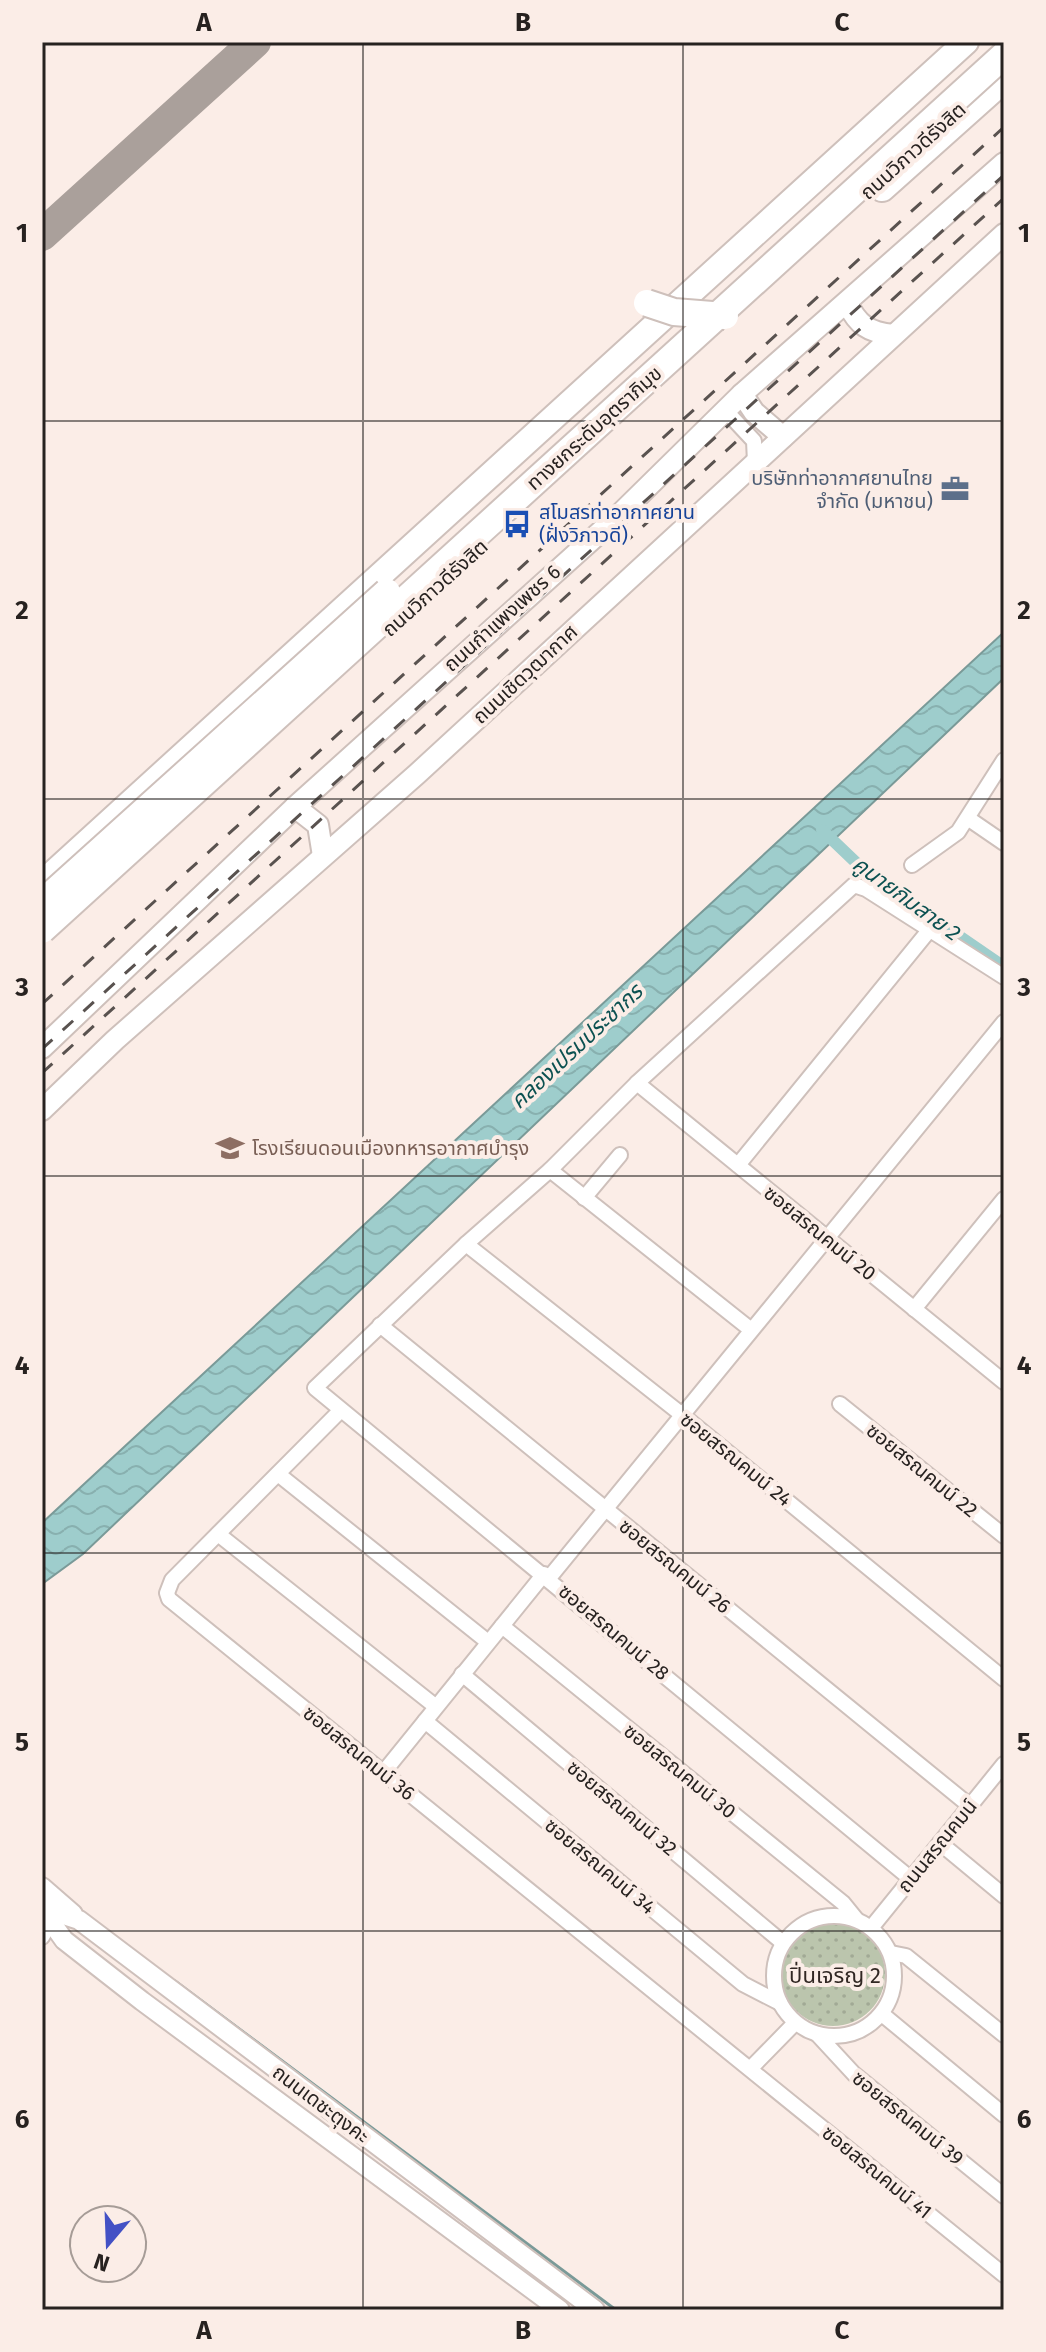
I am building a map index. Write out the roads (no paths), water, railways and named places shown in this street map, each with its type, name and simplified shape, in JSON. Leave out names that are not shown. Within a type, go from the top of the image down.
[{"type":"highway","points":[[42,883],[966,42]]},
{"type":"highway","name":"ทางยกระดับอุตราภิมุข","points":[[42,903],[993,42]]},
{"type":"highway","name":"ทางยกระดับอุตราภิมุข","points":[[42,930],[1004,55]]},
{"type":"highway","name":"ถนนวิภาวดีรังสิต","points":[[42,945],[1004,69]]},
{"type":"highway","points":[[647,303],[674,312],[729,316],[754,302],[1004,79]]},
{"type":"main road","name":"ถนนกำแพงเพชร 6","points":[[42,1028],[231,849],[1004,151]]},
{"type":"main road","name":"ถนนกำแพงเพชร 6","points":[[42,1048],[295,807],[618,516],[742,394],[1004,163]]},
{"type":"main road","name":"ถนนเชิดวุฒากาศ","points":[[42,1110],[115,1040],[323,856],[1004,234]]},
{"type":"main road","points":[[847,303],[860,325],[874,332],[893,335]]},
{"type":"main road","points":[[742,394],[754,412],[783,437]]},
{"type":"main road","points":[[295,807],[318,825],[323,856]]},
{"type":"street","points":[[726,411],[754,441],[755,462]]},
{"type":"street","points":[[912,865],[945,844],[969,819],[1004,760]]},
{"type":"street","points":[[969,819],[1004,843]]},
{"type":"street","points":[[380,1325],[550,1170],[637,1083],[854,885],[931,928],[1004,977]]},
{"type":"street","points":[[738,1165],[931,928]]},
{"type":"street","points":[[383,1773],[435,1706],[604,1509],[1004,1022]]},
{"type":"street","name":"ซอยสรณคมน์ 20","points":[[637,1083],[1004,1382]]},
{"type":"street","points":[[584,1198],[620,1155]]},
{"type":"street","points":[[550,1170],[750,1329]]},
{"type":"street","points":[[914,1309],[1004,1199]]},
{"type":"street","name":"ซอยสรณคมน์ 24","points":[[466,1244],[681,1414],[1004,1679]]},
{"type":"street","name":"ซอยสรณคมน์ 28","points":[[380,1325],[315,1388],[911,1879]]},
{"type":"street","name":"ซอยสรณคมน์ 26","points":[[380,1325],[970,1806]]},
{"type":"street","name":"ซอยสรณคมน์ 22","points":[[840,1404],[1004,1536]]},
{"type":"street","name":"ซอยสรณคมน์ 36","points":[[340,1411],[172,1580],[167,1593],[169,1599],[751,2068]]},
{"type":"street","points":[[278,1474],[488,1642]]},
{"type":"street","points":[[218,1534],[435,1706]]},
{"type":"street","name":"ซอยสรณคมน์ 30","points":[[502,1626],[843,1903],[856,1919]]},
{"type":"street","name":"ซอยสรณคมน์ 32","points":[[462,1674],[783,1943]]},
{"type":"street","name":"ซอยสรณคมน์ 34","points":[[425,1721],[743,1984],[780,2003]]},
{"type":"street","name":"ถนนสรณคมน์","points":[[871,1928],[1003,1766]]},
{"type":"street","points":[[940,1843],[1004,1896]]},
{"type":"street","points":[[42,1887],[79,1920]]},
{"type":"street","name":"ถนนเดชะตุงคะ","points":[[42,1909],[79,1920],[595,2310]]},
{"type":"street","name":"ถนนเดชะตุงคะ","points":[[42,1909],[64,1940],[560,2310]]},
{"type":"street","points":[[835,1916],[856,1919],[871,1928],[891,1953],[895,1985],[882,2014],[853,2034],[817,2034],[795,2023],[780,2003],[773,1973],[783,1943],[797,1928],[815,1919],[835,1916]]},
{"type":"street","points":[[43,1932],[64,1940]]},
{"type":"street","points":[[891,1953],[906,1956],[1004,2035]]},
{"type":"street","points":[[882,2014],[1004,2115]]},
{"type":"street","points":[[751,2068],[795,2023]]},
{"type":"street","name":"ซอยสรณคมน์ 39","points":[[817,2034],[854,2074],[1004,2196]]},
{"type":"street","name":"ซอยสรณคมน์ 41","points":[[751,2068],[1004,2275]]},
{"type":"water","name":"คลองเปรมประชากร","points":[[1004,632],[1004,678],[83,1554],[42,1584],[42,1523]]},
{"type":"waterway","name":"คูนายกิมสาย 2","points":[[822,830],[867,873],[1004,967]]},
{"type":"waterway","points":[[175,1981],[616,2310]]},
{"type":"railway","points":[[42,1004],[1004,127]]},
{"type":"railway","points":[[42,1049],[1004,175]]},
{"type":"railway","points":[[42,1073],[1004,198]]},
{"type":"place","name":"บริษัทท่าอากาศยานไทย จำกัด (มหาชน)","points":[[955,489]]},
{"type":"place","name":"สโมสรท่าอากาศยาน (ฝั่งวิภาวดี)","points":[[517,524]]},
{"type":"place","name":"โรงเรียนดอนเมืองทหารอากาศบำรุง","points":[[230,1148]]},
{"type":"district","name":"ปิ่นเจริญ 2","points":[[835,1975]]}]
